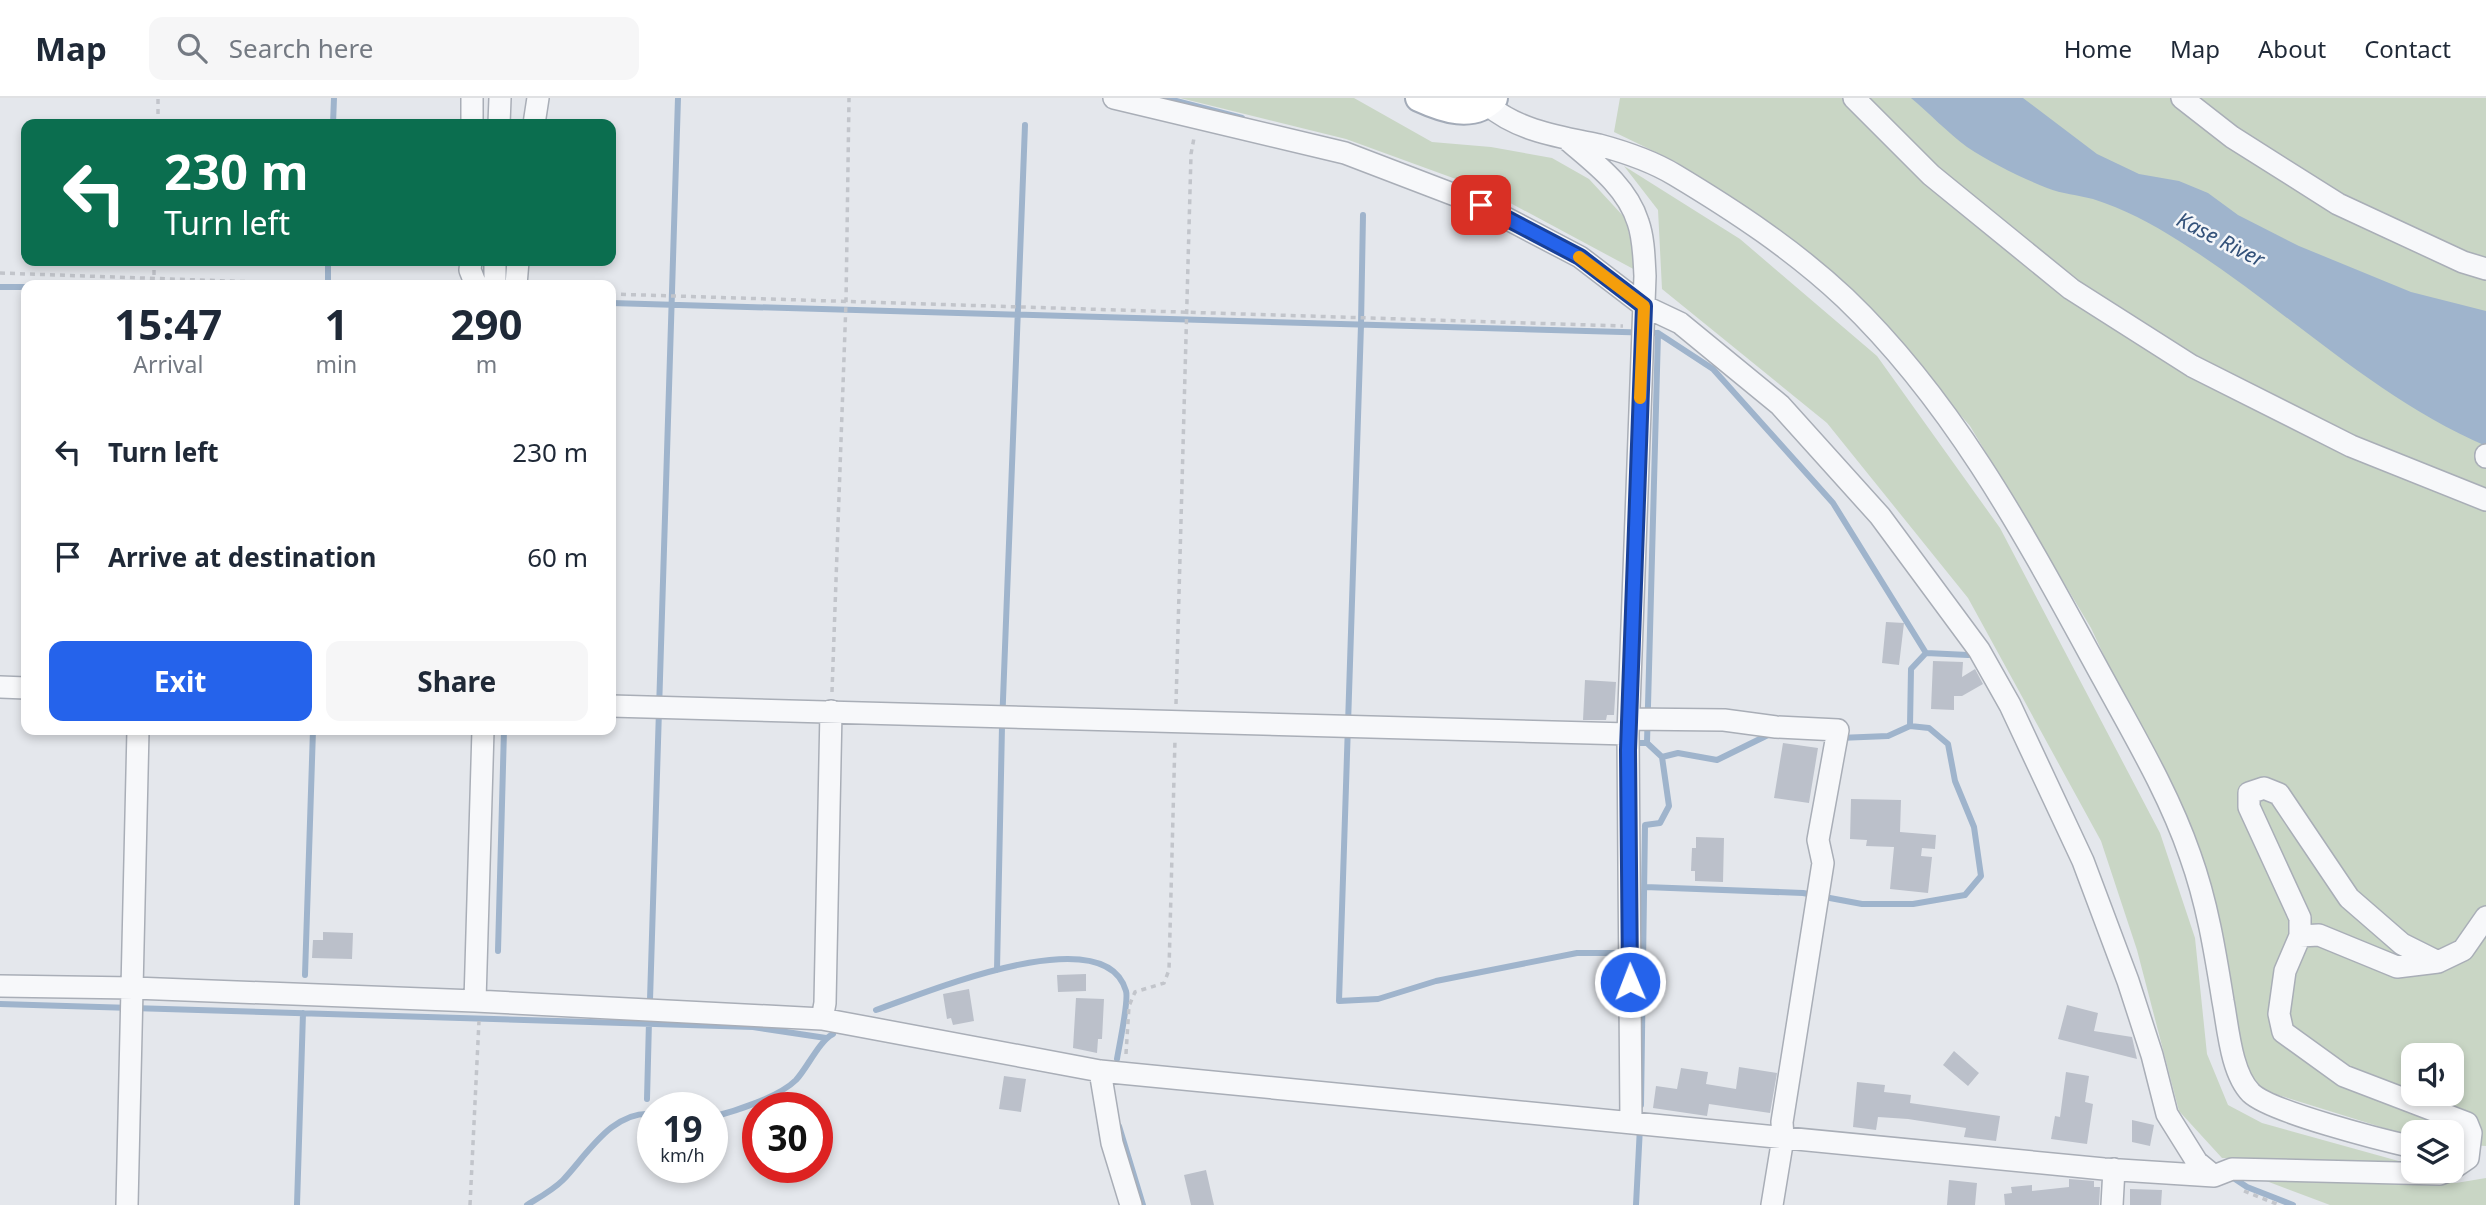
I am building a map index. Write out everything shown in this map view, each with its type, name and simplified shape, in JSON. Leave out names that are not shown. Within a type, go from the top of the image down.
[{"type":"main road","points":[[1419,98],[1444,109],[1469,111],[1491,102]]},
{"type":"street","points":[[472,98],[472,119]]},
{"type":"street","points":[[499,119],[500,98]]},
{"type":"street","points":[[535,119],[538,98]]},
{"type":"street","points":[[1114,98],[1345,153],[1481,205],[1580,257],[1643,324],[1680,323],[1780,405],[1880,516],[1979,650],[2010,705],[2083,861],[2128,981],[2152,1055],[2167,1114],[2197,1162],[2223,1173]]},
{"type":"street","points":[[1854,98],[1931,175],[2071,289],[2192,366],[2351,446],[2486,500]]},
{"type":"street","points":[[2182,98],[2232,137],[2338,204],[2463,262],[2486,269]]},
{"type":"street","points":[[1491,102],[1499,115],[1514,121],[1569,141],[1625,152],[1665,169],[1780,243],[1842,295],[1885,338],[1974,454],[2008,507],[2168,800],[2190,854],[2207,911],[2232,1052],[2249,1091],[2264,1102],[2331,1125],[2401,1144]]},
{"type":"street","points":[[1569,141],[1606,173],[1630,202],[1639,224],[1645,276],[1629,952],[1633,1054],[1640,1124]]},
{"type":"street","points":[[0,687],[21,688]]},
{"type":"street","points":[[616,706],[831,719],[1002,718],[1176,730],[1348,726],[1636,728],[1724,720],[1837,737],[1818,840],[1823,863],[1782,1122],[1783,1138],[1772,1205]]},
{"type":"street","points":[[822,1019],[825,1003],[831,719]]},
{"type":"street","points":[[127,1205],[138,735]]},
{"type":"street","points":[[475,1001],[483,735]]},
{"type":"street","points":[[2438,962],[2402,944],[2349,898],[2279,794],[2264,788],[2249,793],[2249,807],[2300,918],[2300,936],[2285,971],[2279,1014],[2284,1032],[2344,1076],[2459,1120]]},
{"type":"street","points":[[2300,936],[2319,935],[2397,967],[2438,962],[2463,950],[2486,917]]},
{"type":"street","points":[[0,986],[133,1002],[475,1001],[822,1019],[1100,1072],[2114,1169],[2223,1173],[2401,1174]]},
{"type":"street","points":[[1100,1072],[1112,1143],[1131,1205]]},
{"type":"street","points":[[2464,1122],[2471,1133],[2464,1153]]},
{"type":"street","points":[[2112,1205],[2114,1169]]},
{"type":"path","points":[[158,98],[158,119]]},
{"type":"path","points":[[831,719],[846,302],[849,98]]},
{"type":"path","points":[[1125,1074],[1129,1006],[1135,992],[1164,983],[1169,970],[1191,154],[1199,119]]},
{"type":"path","points":[[154,266],[154,279]]},
{"type":"path","points":[[0,273],[187,280]]},
{"type":"path","points":[[616,294],[1371,320],[1643,324]]},
{"type":"path","points":[[470,1205],[479,1024]]},
{"type":"green space","points":[[1180,98],[1354,98],[1432,142],[1491,147],[1552,158],[1589,179],[1625,218],[1639,272],[1486,190],[1346,139]]},
{"type":"green space","points":[[1620,98],[2486,98],[2486,1146],[2464,1145],[2464,1120],[2401,1120],[2401,1133],[2259,1089],[2241,1064],[2189,836],[2091,628],[1970,426],[1867,308],[1785,234],[1676,162],[1614,132]]},
{"type":"green space","points":[[1624,166],[1740,239],[1877,356],[2000,528],[2160,833],[2195,938],[2207,1054],[2228,1105],[2262,1123],[2401,1162],[2401,1166],[2222,1158],[2179,1111],[2137,950],[2101,841],[1968,598],[1827,423],[1662,289],[1658,210]]},
{"type":"green space","points":[[2253,1176],[2401,1183],[2464,1183],[2486,1178],[2486,1205],[2330,1205]]},
{"type":"water","name":"Kase River","points":[[1911,98],[2023,98],[2097,154],[2139,174],[2179,181],[2208,193],[2238,215],[2299,246],[2411,292],[2486,311],[2486,446],[2444,426],[2366,377],[2217,266],[2169,234],[2116,207],[2058,192],[1996,164],[1967,147]]},
{"type":"building","points":[[1886,622],[1904,623],[1899,665],[1882,663]]},
{"type":"building","points":[[1933,661],[1963,662],[1962,677],[1975,669],[1983,684],[1962,696],[1954,696],[1954,710],[1931,709]]},
{"type":"building","points":[[1585,680],[1616,682],[1614,715],[1607,715],[1606,720],[1583,720]]},
{"type":"building","points":[[1783,743],[1818,748],[1809,803],[1774,798]]},
{"type":"building","points":[[1851,799],[1901,800],[1900,832],[1936,835],[1935,849],[1922,848],[1921,856],[1932,857],[1928,893],[1890,889],[1894,847],[1866,846],[1867,840],[1850,839]]},
{"type":"building","points":[[1696,837],[1724,838],[1723,882],[1695,881],[1695,871],[1691,871],[1692,848],[1696,848]]},
{"type":"building","points":[[323,932],[353,933],[352,959],[312,958],[313,940],[323,940]]},
{"type":"building","points":[[1086,974],[1086,991],[1058,992],[1057,975]]},
{"type":"building","points":[[969,989],[974,1021],[953,1025],[951,1018],[947,1019],[943,994]]},
{"type":"building","points":[[1076,998],[1104,999],[1102,1039],[1098,1039],[1097,1053],[1073,1048]]},
{"type":"building","points":[[2067,1005],[2098,1013],[2094,1031],[2132,1037],[2137,1059],[2058,1039]]},
{"type":"building","points":[[1954,1051],[1979,1073],[1968,1086],[1943,1065]]},
{"type":"building","points":[[1739,1067],[1777,1073],[1770,1113],[1709,1104],[1707,1116],[1653,1108],[1656,1086],[1677,1089],[1681,1068],[1708,1072],[1706,1084],[1736,1089]]},
{"type":"building","points":[[2066,1072],[2089,1076],[2085,1102],[2093,1104],[2087,1144],[2051,1139],[2055,1116],[2060,1117]]},
{"type":"building","points":[[1004,1076],[1026,1079],[1021,1112],[999,1109]]},
{"type":"building","points":[[1857,1082],[1885,1085],[1884,1092],[1911,1095],[1910,1103],[2000,1116],[1996,1141],[1964,1137],[1966,1128],[1908,1119],[1878,1117],[1876,1130],[1853,1127]]},
{"type":"building","points":[[2132,1120],[2154,1125],[2150,1146],[2132,1142]]},
{"type":"building","points":[[1206,1170],[1214,1205],[1191,1205],[1184,1175]]},
{"type":"building","points":[[2069,1179],[2094,1181],[2094,1187],[2100,1187],[2099,1205],[2005,1205],[2004,1194],[2012,1193],[2011,1187],[2032,1185],[2032,1191],[2069,1187]]},
{"type":"building","points":[[1949,1180],[1977,1183],[1975,1205],[1947,1205]]},
{"type":"building","points":[[2130,1189],[2162,1190],[2161,1205],[2130,1205]]},
{"type":"waterway","points":[[333,119],[334,98]]},
{"type":"waterway","points":[[650,1000],[678,98]]},
{"type":"waterway","points":[[1165,98],[1242,118]]},
{"type":"waterway","points":[[997,970],[1002,726],[1025,125]]},
{"type":"waterway","points":[[1363,215],[1339,1001],[1378,999],[1436,981],[1577,953],[1644,953]]},
{"type":"waterway","points":[[328,266],[328,280]]},
{"type":"waterway","points":[[0,287],[21,287]]},
{"type":"waterway","points":[[616,303],[1658,333],[1647,743]]},
{"type":"waterway","points":[[1658,333],[1713,369],[1833,503],[1926,653]]},
{"type":"waterway","points":[[1839,738],[1888,736],[1910,726],[1911,669],[1926,653],[1968,655]]},
{"type":"waterway","points":[[1645,887],[1803,893],[1862,904],[1913,904],[1965,895],[1981,876],[1974,827],[1955,781],[1948,744],[1929,728],[1910,726]]},
{"type":"waterway","points":[[305,975],[313,735]]},
{"type":"waterway","points":[[498,951],[504,735]]},
{"type":"waterway","points":[[1632,743],[1647,743],[1662,757],[1678,753],[1717,760],[1773,735]]},
{"type":"waterway","points":[[1641,1105],[1645,825],[1660,823],[1669,806],[1662,757]]},
{"type":"waterway","points":[[876,1010],[970,977],[1011,966],[1050,960],[1085,960],[1111,970],[1126,991],[1117,1059]]},
{"type":"waterway","points":[[0,1004],[753,1027],[826,1038]]},
{"type":"waterway","points":[[297,1205],[303,1013]]},
{"type":"waterway","points":[[647,1092],[649,1021]]},
{"type":"waterway","points":[[728,1112],[757,1103],[788,1086],[800,1075],[823,1042],[833,1034]]},
{"type":"waterway","points":[[527,1205],[559,1184],[591,1147],[613,1127],[637,1115]]},
{"type":"waterway","points":[[1119,1126],[1143,1205]]},
{"type":"waterway","points":[[1636,1205],[1640,1127]]},
{"type":"waterway","points":[[2229,1175],[2247,1187],[2293,1205]]},
{"type":"slow traffic","points":[[1579,257],[1644,306],[1640,398]]},
{"type":"route","points":[[1481,205],[1580,257],[1644,306],[1628,750],[1630,982]]}]
